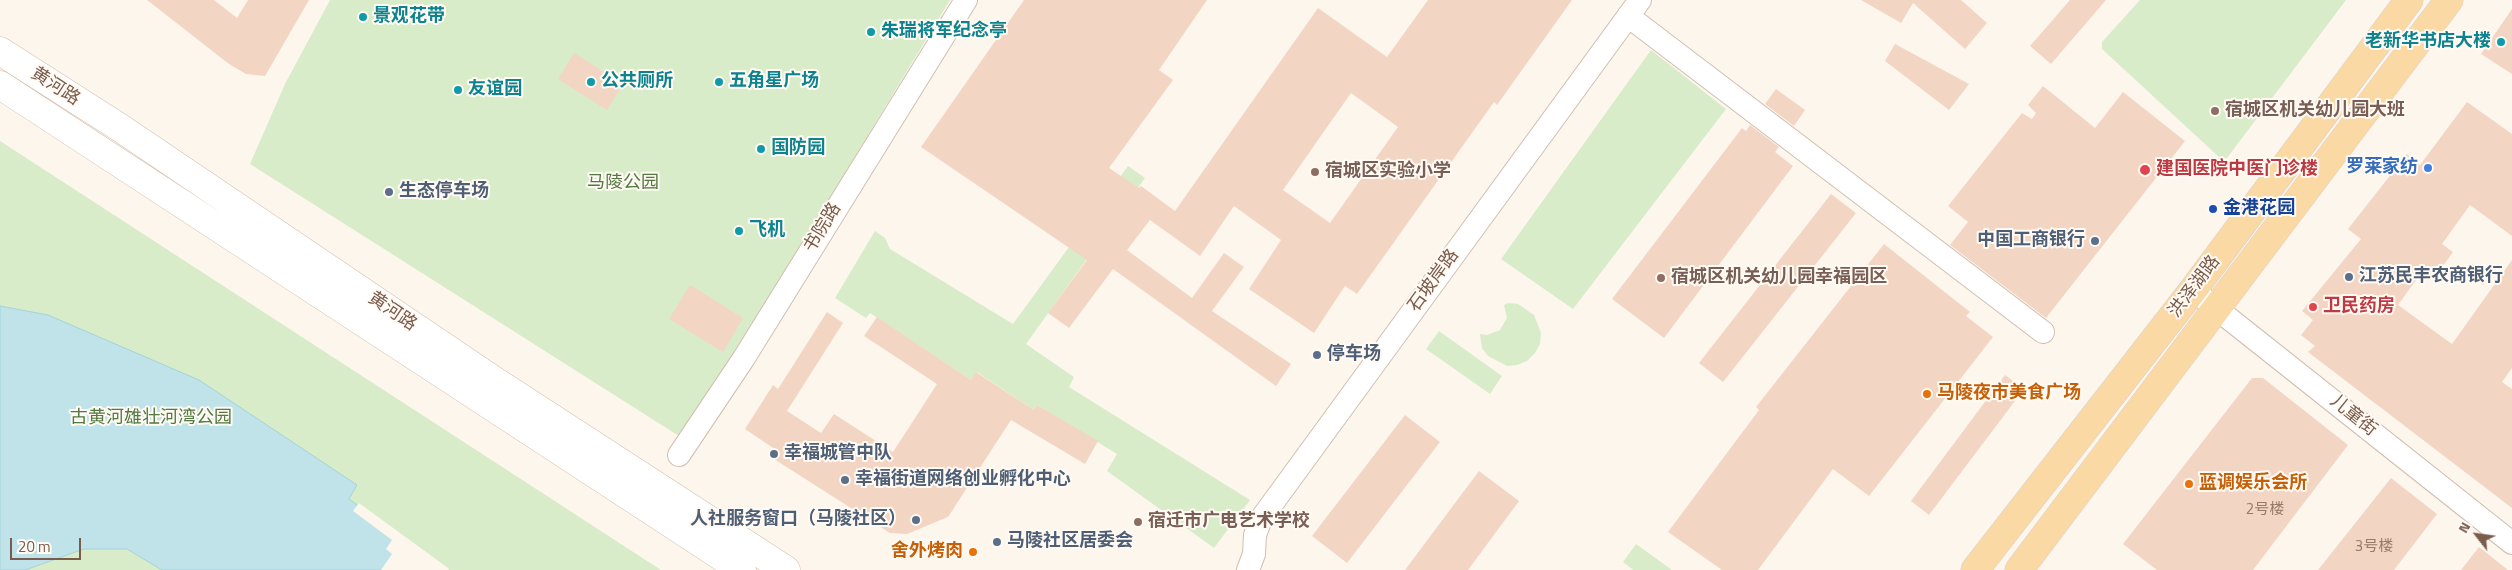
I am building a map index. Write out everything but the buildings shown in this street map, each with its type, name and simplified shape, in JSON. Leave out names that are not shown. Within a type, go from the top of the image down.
[{"type":"main road","name":"洪泽湖路","points":[[1975,570],[2193,290],[2409,0]]},
{"type":"main road","name":"洪泽湖路","points":[[2019,570],[2449,0]]},
{"type":"main road","name":"黄河路","points":[[0,51],[119,127],[502,385],[786,570]]},
{"type":"main road","name":"黄河路","points":[[0,85],[742,570]]},
{"type":"street","name":"书院路","points":[[679,454],[744,358],[966,0]]},
{"type":"street","points":[[1634,8],[2043,332]]},
{"type":"street","name":"石坡岸路","points":[[1248,570],[1254,554],[1256,535],[1261,519],[1634,8]]},
{"type":"street","name":"儿童街","points":[[2193,290],[2512,543]]},
{"type":"green space","name":"马陵公园","points":[[330,0],[950,0],[725,371],[679,436],[250,164],[285,84]]},
{"type":"green space","name":"宿城区机关幼儿园大班","points":[[2140,0],[2346,0],[2227,158],[2219,157],[2102,49],[2102,42]]},
{"type":"green space","points":[[1651,50],[1726,109],[1573,309],[1501,259]]},
{"type":"green space","name":"古黄河雄壮河湾公园","points":[[0,141],[661,570],[0,570]]},
{"type":"green space","points":[[1128,166],[1145,178],[1026,344],[1074,377],[1069,387],[1250,500],[1214,548],[1107,471],[1117,454],[1037,405],[1034,410],[977,372],[971,380],[870,313],[866,318],[835,298],[875,231],[885,238],[890,249],[1013,324]]},
{"type":"green space","points":[[1508,303],[1518,304],[1534,315],[1541,333],[1540,344],[1527,361],[1507,366],[1488,356],[1482,348],[1480,334],[1487,335],[1500,330],[1507,318],[1504,305]]},
{"type":"green space","points":[[1439,331],[1502,376],[1490,394],[1426,349]]},
{"type":"green space","points":[[1636,544],[1672,570],[1633,570],[1623,562]]},
{"type":"water","points":[[0,306],[48,315],[199,380],[357,485],[349,499],[447,570],[162,570],[127,549],[84,549],[25,570],[0,570]]},
{"type":"pier","points":[[359,503],[449,570],[381,570],[392,554],[386,549],[392,540],[353,511]]},
{"type":"place","name":"景观花带","points":[[363,17]]},
{"type":"place","name":"朱瑞将军纪念亭","points":[[871,32]]},
{"type":"place","name":"老新华书店大楼","points":[[2501,42]]},
{"type":"place","name":"公共厕所","points":[[591,82]]},
{"type":"place","name":"五角星广场","points":[[719,82]]},
{"type":"place","name":"友谊园","points":[[458,90]]},
{"type":"place","name":"宿城区机关幼儿园大班","points":[[2215,111]]},
{"type":"place","name":"国防园","points":[[761,149]]},
{"type":"place","name":"罗莱家纺","points":[[2428,168]]},
{"type":"place","name":"建国医院中医门诊楼","points":[[2145,170]]},
{"type":"place","name":"宿城区实验小学","points":[[1315,172]]},
{"type":"place","name":"生态停车场","points":[[389,192]]},
{"type":"place","name":"金港花园","points":[[2213,209]]},
{"type":"place","name":"飞机","points":[[739,231]]},
{"type":"place","name":"中国工商银行","points":[[2095,241]]},
{"type":"place","name":"江苏民丰农商银行","points":[[2349,277]]},
{"type":"place","name":"宿城区机关幼儿园幸福园区","points":[[1661,278]]},
{"type":"place","name":"卫民药房","points":[[2313,307]]},
{"type":"place","name":"停车场","points":[[1317,355]]},
{"type":"place","name":"马陵夜市美食广场","points":[[1927,394]]},
{"type":"place","name":"幸福城管中队","points":[[774,454]]},
{"type":"place","name":"幸福街道网络创业孵化中心","points":[[845,480]]},
{"type":"place","name":"蓝调娱乐会所","points":[[2189,484]]},
{"type":"place","name":"人社服务窗口（马陵社区）","points":[[916,520]]},
{"type":"place","name":"宿迁市广电艺术学校","points":[[1138,522]]},
{"type":"place","name":"马陵社区居委会","points":[[997,542]]},
{"type":"place","name":"舍外烤肉","points":[[973,552]]}]
